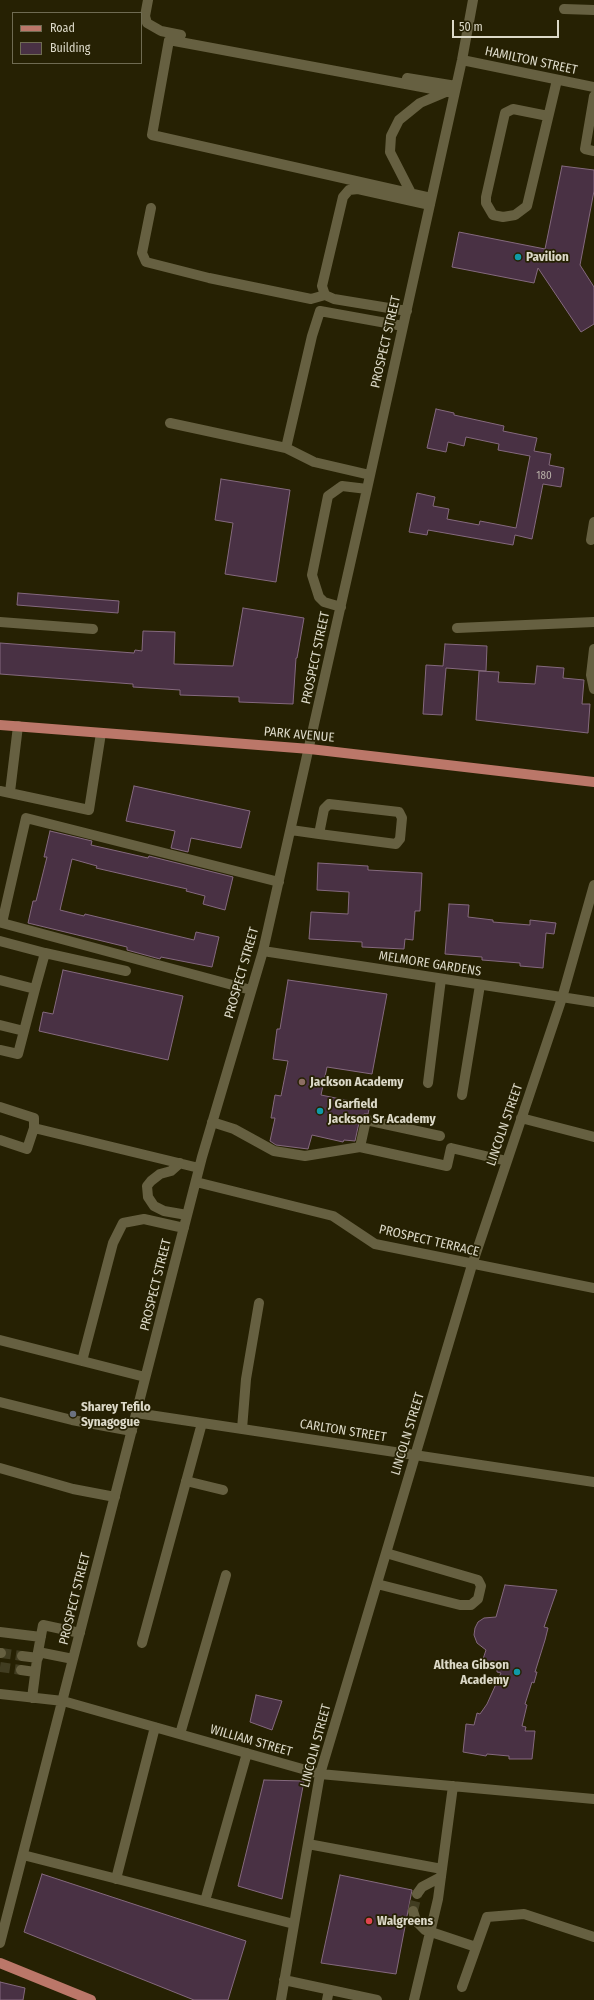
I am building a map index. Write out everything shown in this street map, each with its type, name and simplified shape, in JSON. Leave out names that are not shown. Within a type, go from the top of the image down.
[{"type":"main road","name":"PARK AVENUE","points":[[0,725],[310,749],[594,782]]},
{"type":"main road","points":[[0,1964],[91,2000]]},
{"type":"street","points":[[148,0],[145,20],[150,26],[161,31],[452,91]]},
{"type":"street","name":"PROSPECT STREET","points":[[0,1944],[199,1168],[263,951],[310,749],[431,201],[452,91],[462,60],[473,0]]},
{"type":"street","points":[[564,9],[594,10]]},
{"type":"street","points":[[431,201],[411,193],[152,135],[169,40],[452,91]]},
{"type":"street","name":"HAMILTON STREET","points":[[462,60],[594,87]]},
{"type":"street","points":[[548,116],[513,109],[505,113],[486,197],[486,202],[493,215],[503,217],[515,215],[526,206],[548,116],[556,80]]},
{"type":"street","points":[[411,193],[390,152],[391,136],[399,120],[420,103],[452,91]]},
{"type":"street","points":[[594,96],[592,120],[585,149],[594,151]]},
{"type":"street","points":[[325,295],[322,286],[343,197],[349,190],[358,189],[431,201]]},
{"type":"street","points":[[151,208],[142,253],[146,262],[209,278],[311,299],[325,295],[334,299],[406,311]]},
{"type":"street","points":[[286,448],[312,336],[320,311],[403,326]]},
{"type":"street","points":[[170,423],[286,448],[314,462],[370,475]]},
{"type":"street","points":[[341,607],[324,602],[318,597],[312,576],[328,496],[342,486],[367,489]]},
{"type":"street","points":[[591,540],[594,522]]},
{"type":"street","points":[[0,622],[93,629]]},
{"type":"street","points":[[457,628],[594,622]]},
{"type":"street","points":[[594,649],[591,675],[594,689]]},
{"type":"street","points":[[18,726],[5,791],[89,810],[101,733]]},
{"type":"street","points":[[291,830],[319,834],[396,844],[400,839],[402,818],[399,812],[329,804],[324,809],[319,834]]},
{"type":"street","points":[[251,990],[2,923],[26,818],[279,882]]},
{"type":"street","name":"LINCOLN STREET","points":[[281,2000],[320,1774],[472,1264],[562,998],[594,885]]},
{"type":"street","points":[[0,941],[45,953],[126,971]]},
{"type":"street","name":"MELMORE GARDENS","points":[[263,951],[594,1002]]},
{"type":"street","points":[[0,1050],[18,1054],[45,953]]},
{"type":"street","points":[[428,1083],[441,979]]},
{"type":"street","points":[[0,980],[35,989]]},
{"type":"street","points":[[462,1095],[480,985]]},
{"type":"street","points":[[0,1026],[24,1031]]},
{"type":"street","points":[[0,1106],[34,1118],[34,1128],[27,1148],[0,1140]]},
{"type":"street","points":[[521,1118],[594,1137]]},
{"type":"street","points":[[360,1148],[366,1120],[440,1136]]},
{"type":"street","points":[[212,1122],[234,1129],[274,1151],[305,1156],[360,1148],[447,1166],[452,1148],[507,1161]]},
{"type":"street","points":[[34,1128],[199,1168]]},
{"type":"street","points":[[180,1163],[171,1171],[160,1174],[151,1181],[147,1186],[148,1198],[154,1206],[164,1211],[187,1215]]},
{"type":"street","name":"PROSPECT TERRACE","points":[[196,1182],[333,1216],[375,1244],[594,1288]]},
{"type":"street","points":[[82,1361],[113,1243],[123,1223],[144,1219],[184,1228]]},
{"type":"street","points":[[242,1429],[246,1379],[259,1303]]},
{"type":"street","points":[[0,1340],[146,1377]]},
{"type":"street","points":[[0,1402],[72,1420],[132,1431]]},
{"type":"street","name":"CARLTON STREET","points":[[136,1413],[594,1482]]},
{"type":"street","points":[[142,1642],[202,1423]]},
{"type":"street","points":[[0,1468],[73,1489],[115,1497]]},
{"type":"street","points":[[186,1481],[222,1490]]},
{"type":"street","points":[[377,1584],[460,1605],[471,1605],[478,1599],[481,1586],[478,1580],[386,1553]]},
{"type":"street","points":[[180,1734],[226,1575]]},
{"type":"street","points":[[32,1698],[34,1672],[43,1625],[80,1634]]},
{"type":"street","points":[[0,1632],[41,1637]]},
{"type":"street","points":[[22,1656],[38,1655],[73,1659]]},
{"type":"street","points":[[21,1670],[34,1672]]},
{"type":"street","name":"WILLIAM STREET","points":[[0,1694],[63,1701],[320,1774],[594,1799]]},
{"type":"street","points":[[116,1879],[155,1727]]},
{"type":"street","points":[[205,1901],[247,1753]]},
{"type":"street","points":[[414,2000],[438,1899],[453,1786]]},
{"type":"street","points":[[308,1844],[441,1873]]},
{"type":"street","points":[[23,1855],[294,1924]]},
{"type":"street","points":[[417,1894],[422,1887],[441,1873]]},
{"type":"street","points":[[413,1911],[420,1927],[429,1933],[476,1947]]},
{"type":"street","points":[[462,1987],[487,1917],[524,1914],[594,1937]]},
{"type":"street","points":[[284,1980],[328,1995],[377,2000]]},
{"type":"building","name":"Pavilion","points":[[562,166],[594,170],[594,191],[580,265],[594,287],[594,324],[581,332],[538,268],[534,283],[452,267],[459,232],[545,249]]},
{"type":"building","points":[[436,409],[454,413],[454,415],[504,426],[503,431],[537,438],[534,451],[551,454],[549,465],[564,468],[561,487],[543,484],[532,539],[515,535],[513,545],[428,530],[427,535],[409,532],[417,493],[435,497],[433,506],[449,509],[447,519],[479,525],[480,521],[516,528],[530,456],[498,450],[499,444],[466,437],[464,446],[448,442],[446,452],[427,448]]},
{"type":"building","points":[[221,479],[290,490],[276,582],[225,574],[233,523],[215,520]]},
{"type":"building","points":[[18,593],[119,601],[118,613],[17,605]]},
{"type":"building","points":[[243,608],[304,618],[296,658],[293,704],[239,702],[239,697],[180,695],[180,690],[133,687],[133,684],[0,674],[0,643],[134,653],[135,650],[142,651],[143,631],[175,632],[174,664],[233,666]]},
{"type":"building","points":[[445,644],[487,646],[486,671],[446,668],[442,715],[423,714],[426,665],[443,666]]},
{"type":"building","points":[[537,666],[564,668],[563,678],[584,680],[582,704],[590,704],[588,733],[476,720],[479,671],[499,672],[498,682],[535,684]]},
{"type":"building","points":[[134,786],[250,811],[241,848],[191,838],[188,852],[171,848],[175,831],[126,821]]},
{"type":"building","points":[[50,831],[92,841],[91,845],[148,858],[149,856],[233,877],[225,910],[203,904],[205,896],[186,891],[187,889],[96,868],[97,866],[72,859],[60,910],[84,916],[85,914],[194,940],[196,932],[219,937],[212,967],[161,957],[160,959],[127,950],[127,947],[28,923],[33,901],[36,901],[47,857],[44,857]]},
{"type":"building","points":[[318,863],[368,866],[368,870],[422,873],[420,911],[415,911],[413,940],[405,939],[404,949],[362,947],[362,942],[309,939],[311,912],[348,914],[349,892],[317,890]]},
{"type":"building","points":[[449,904],[469,905],[468,917],[493,920],[493,922],[530,925],[530,920],[556,923],[554,934],[546,933],[543,968],[520,966],[520,963],[482,960],[482,957],[445,954]]},
{"type":"building","points":[[63,970],[183,996],[168,1060],[39,1031],[43,1012],[53,1014]]},
{"type":"building","points":[[288,980],[387,994],[372,1074],[327,1067],[321,1095],[370,1105],[368,1114],[364,1114],[360,1118],[355,1141],[344,1140],[343,1142],[312,1135],[308,1149],[276,1145],[270,1141],[275,1118],[271,1118],[275,1095],[281,1096],[288,1061],[273,1059],[277,1029],[280,1029]]},
{"type":"building","name":"Althea Gibson Academy","points":[[505,1585],[557,1590],[544,1627],[548,1628],[535,1672],[537,1672],[534,1683],[532,1682],[525,1704],[527,1705],[522,1726],[526,1727],[525,1731],[535,1731],[532,1759],[509,1759],[509,1756],[487,1754],[486,1756],[463,1752],[466,1724],[474,1725],[477,1713],[480,1714],[487,1704],[501,1673],[497,1672],[497,1669],[481,1665],[486,1650],[477,1643],[474,1635],[475,1628],[478,1622],[484,1618],[496,1617]]},
{"type":"building","points":[[256,1695],[282,1701],[272,1730],[250,1722]]},
{"type":"building","points":[[264,1780],[304,1781],[282,1899],[238,1886]]},
{"type":"building","points":[[42,1874],[246,1941],[228,2000],[194,2000],[24,1932]]},
{"type":"building","points":[[340,1875],[412,1890],[396,1974],[321,1963]]},
{"type":"building","points":[[0,1982],[25,1988],[23,2000],[0,2000]]},
{"type":"tunnel","points":[[1,1653],[22,1656]]},
{"type":"tunnel","points":[[0,1667],[21,1670]]},
{"type":"tunnel","points":[[413,1911],[417,1894]]},
{"type":"place","name":"Pavilion","points":[[518,257]]},
{"type":"place","name":"Jackson Academy","points":[[302,1082]]},
{"type":"place","name":"J Garfield Jackson Sr Academy","points":[[320,1111]]},
{"type":"place","name":"Sharey Tefilo Synagogue","points":[[73,1414]]},
{"type":"place","name":"Althea Gibson Academy","points":[[517,1672]]},
{"type":"place","name":"Walgreens","points":[[369,1921]]}]
